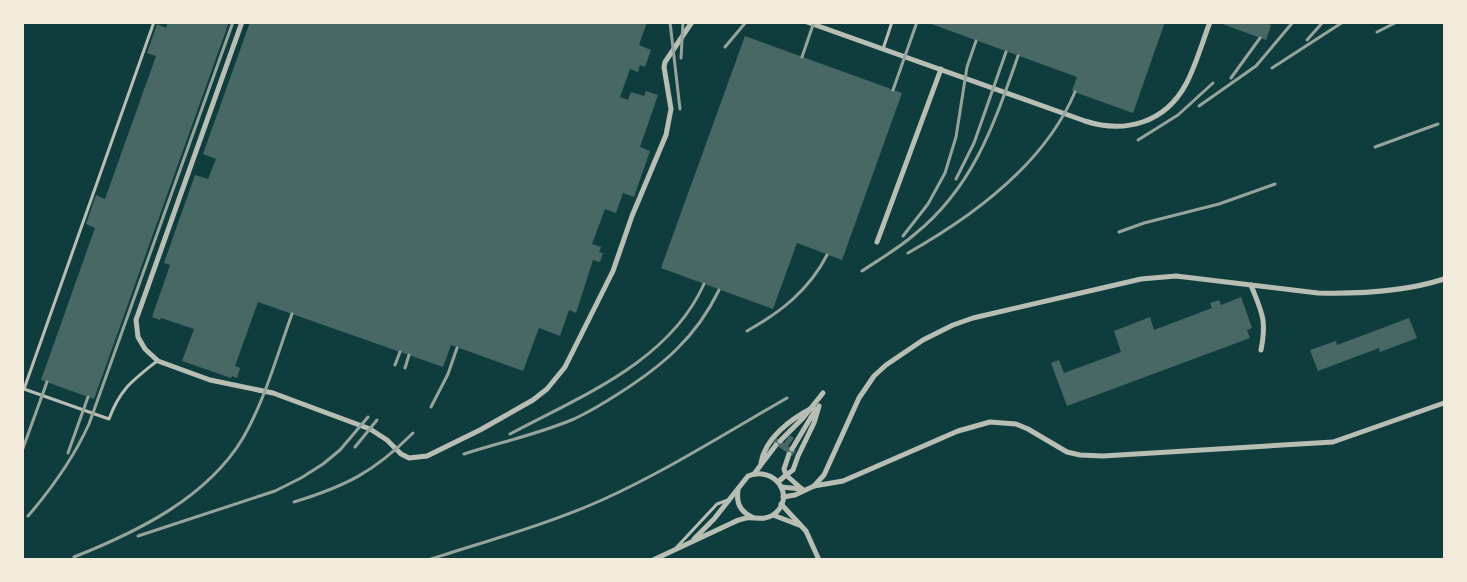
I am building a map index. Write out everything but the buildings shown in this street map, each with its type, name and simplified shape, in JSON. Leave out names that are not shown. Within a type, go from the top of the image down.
[{"type":"street","points":[[242,22],[136,320],[138,337],[145,349],[158,361],[210,380],[273,393],[354,423],[378,433],[401,454],[409,458],[427,456],[533,400],[548,389],[565,367],[613,271],[632,216],[666,135],[671,110],[665,62],[692,22]]},
{"type":"street","points":[[807,22],[1091,123],[1126,127],[1147,120],[1175,100],[1191,73],[1209,22]]},
{"type":"street","points":[[877,242],[941,69]]},
{"type":"street","points":[[814,486],[824,475],[859,398],[874,376],[885,365],[909,349],[953,325],[973,318],[1141,279],[1176,276],[1318,293],[1407,288],[1444,279]]},
{"type":"street","points":[[1251,285],[1265,330],[1261,350]]},
{"type":"street","points":[[694,539],[714,519],[744,480],[754,474],[778,443],[812,408],[823,393],[814,423],[793,470],[780,485],[782,501],[810,537],[819,560]]},
{"type":"street","points":[[653,560],[732,523],[753,518],[764,519],[773,515],[782,501],[803,490],[843,481],[958,431],[990,422],[1010,423],[1022,427],[1067,452],[1103,456],[1333,442],[1354,437],[1444,403]]},
{"type":"street","points":[[803,490],[786,476],[784,469],[790,451],[819,406]]},
{"type":"street","points":[[761,463],[764,451],[783,427],[798,415],[812,408]]},
{"type":"street","points":[[754,474],[770,475],[780,485],[803,490]]},
{"type":"street","points":[[738,489],[738,503],[747,515],[753,518]]},
{"type":"street","points":[[790,511],[789,503],[795,495]]},
{"type":"street","points":[[773,515],[802,526]]},
{"type":"lane","points":[[154,22],[23,388],[109,419],[114,404],[124,389],[158,361]]},
{"type":"lane","points":[[883,49],[892,22]]},
{"type":"lane","points":[[674,550],[717,504],[729,499]]},
{"type":"railway","points":[[28,516],[62,472],[89,424],[233,22]]},
{"type":"railway","points":[[670,22],[680,109]]},
{"type":"railway","points":[[681,58],[683,22]]},
{"type":"railway","points":[[725,47],[746,22]]},
{"type":"railway","points":[[802,57],[814,22]]},
{"type":"railway","points":[[893,90],[917,22]]},
{"type":"railway","points":[[1199,106],[1256,66],[1293,22]]},
{"type":"railway","points":[[1307,40],[1323,22]]},
{"type":"railway","points":[[1272,68],[1343,22]]},
{"type":"railway","points":[[1377,32],[1397,22]]},
{"type":"railway","points":[[1231,78],[1260,38]]},
{"type":"railway","points":[[903,236],[928,204],[945,173],[956,137],[967,67],[976,41]]},
{"type":"railway","points":[[956,179],[974,143],[1006,52]]},
{"type":"railway","points":[[862,271],[909,239],[953,196],[980,152],[1018,56]]},
{"type":"railway","points":[[1138,140],[1178,115],[1213,83]]},
{"type":"railway","points":[[908,253],[957,223],[1004,186],[1026,165],[1062,118],[1075,92]]},
{"type":"railway","points":[[1375,147],[1438,124]]},
{"type":"railway","points":[[1119,232],[1144,223],[1219,204],[1275,184]]},
{"type":"railway","points":[[747,331],[793,299],[812,279],[827,255]]},
{"type":"railway","points":[[510,434],[593,390],[646,356],[669,335],[689,311],[704,284]]},
{"type":"railway","points":[[464,454],[534,434],[574,419],[618,394],[649,373],[689,337],[719,290]]},
{"type":"railway","points":[[74,557],[122,536],[169,511],[210,478],[228,459],[243,438],[258,408],[292,314]]},
{"type":"railway","points":[[431,407],[448,374],[457,348]]},
{"type":"railway","points":[[395,365],[400,352]]},
{"type":"railway","points":[[405,368],[409,355]]},
{"type":"railway","points":[[22,451],[47,382]]},
{"type":"railway","points":[[68,453],[88,397]]},
{"type":"railway","points":[[428,560],[538,525],[602,500],[673,464],[787,398]]},
{"type":"railway","points":[[138,536],[275,491],[301,478],[340,450],[368,417]]},
{"type":"railway","points":[[355,447],[377,420]]},
{"type":"railway","points":[[294,502],[329,490],[372,468],[413,433]]}]
